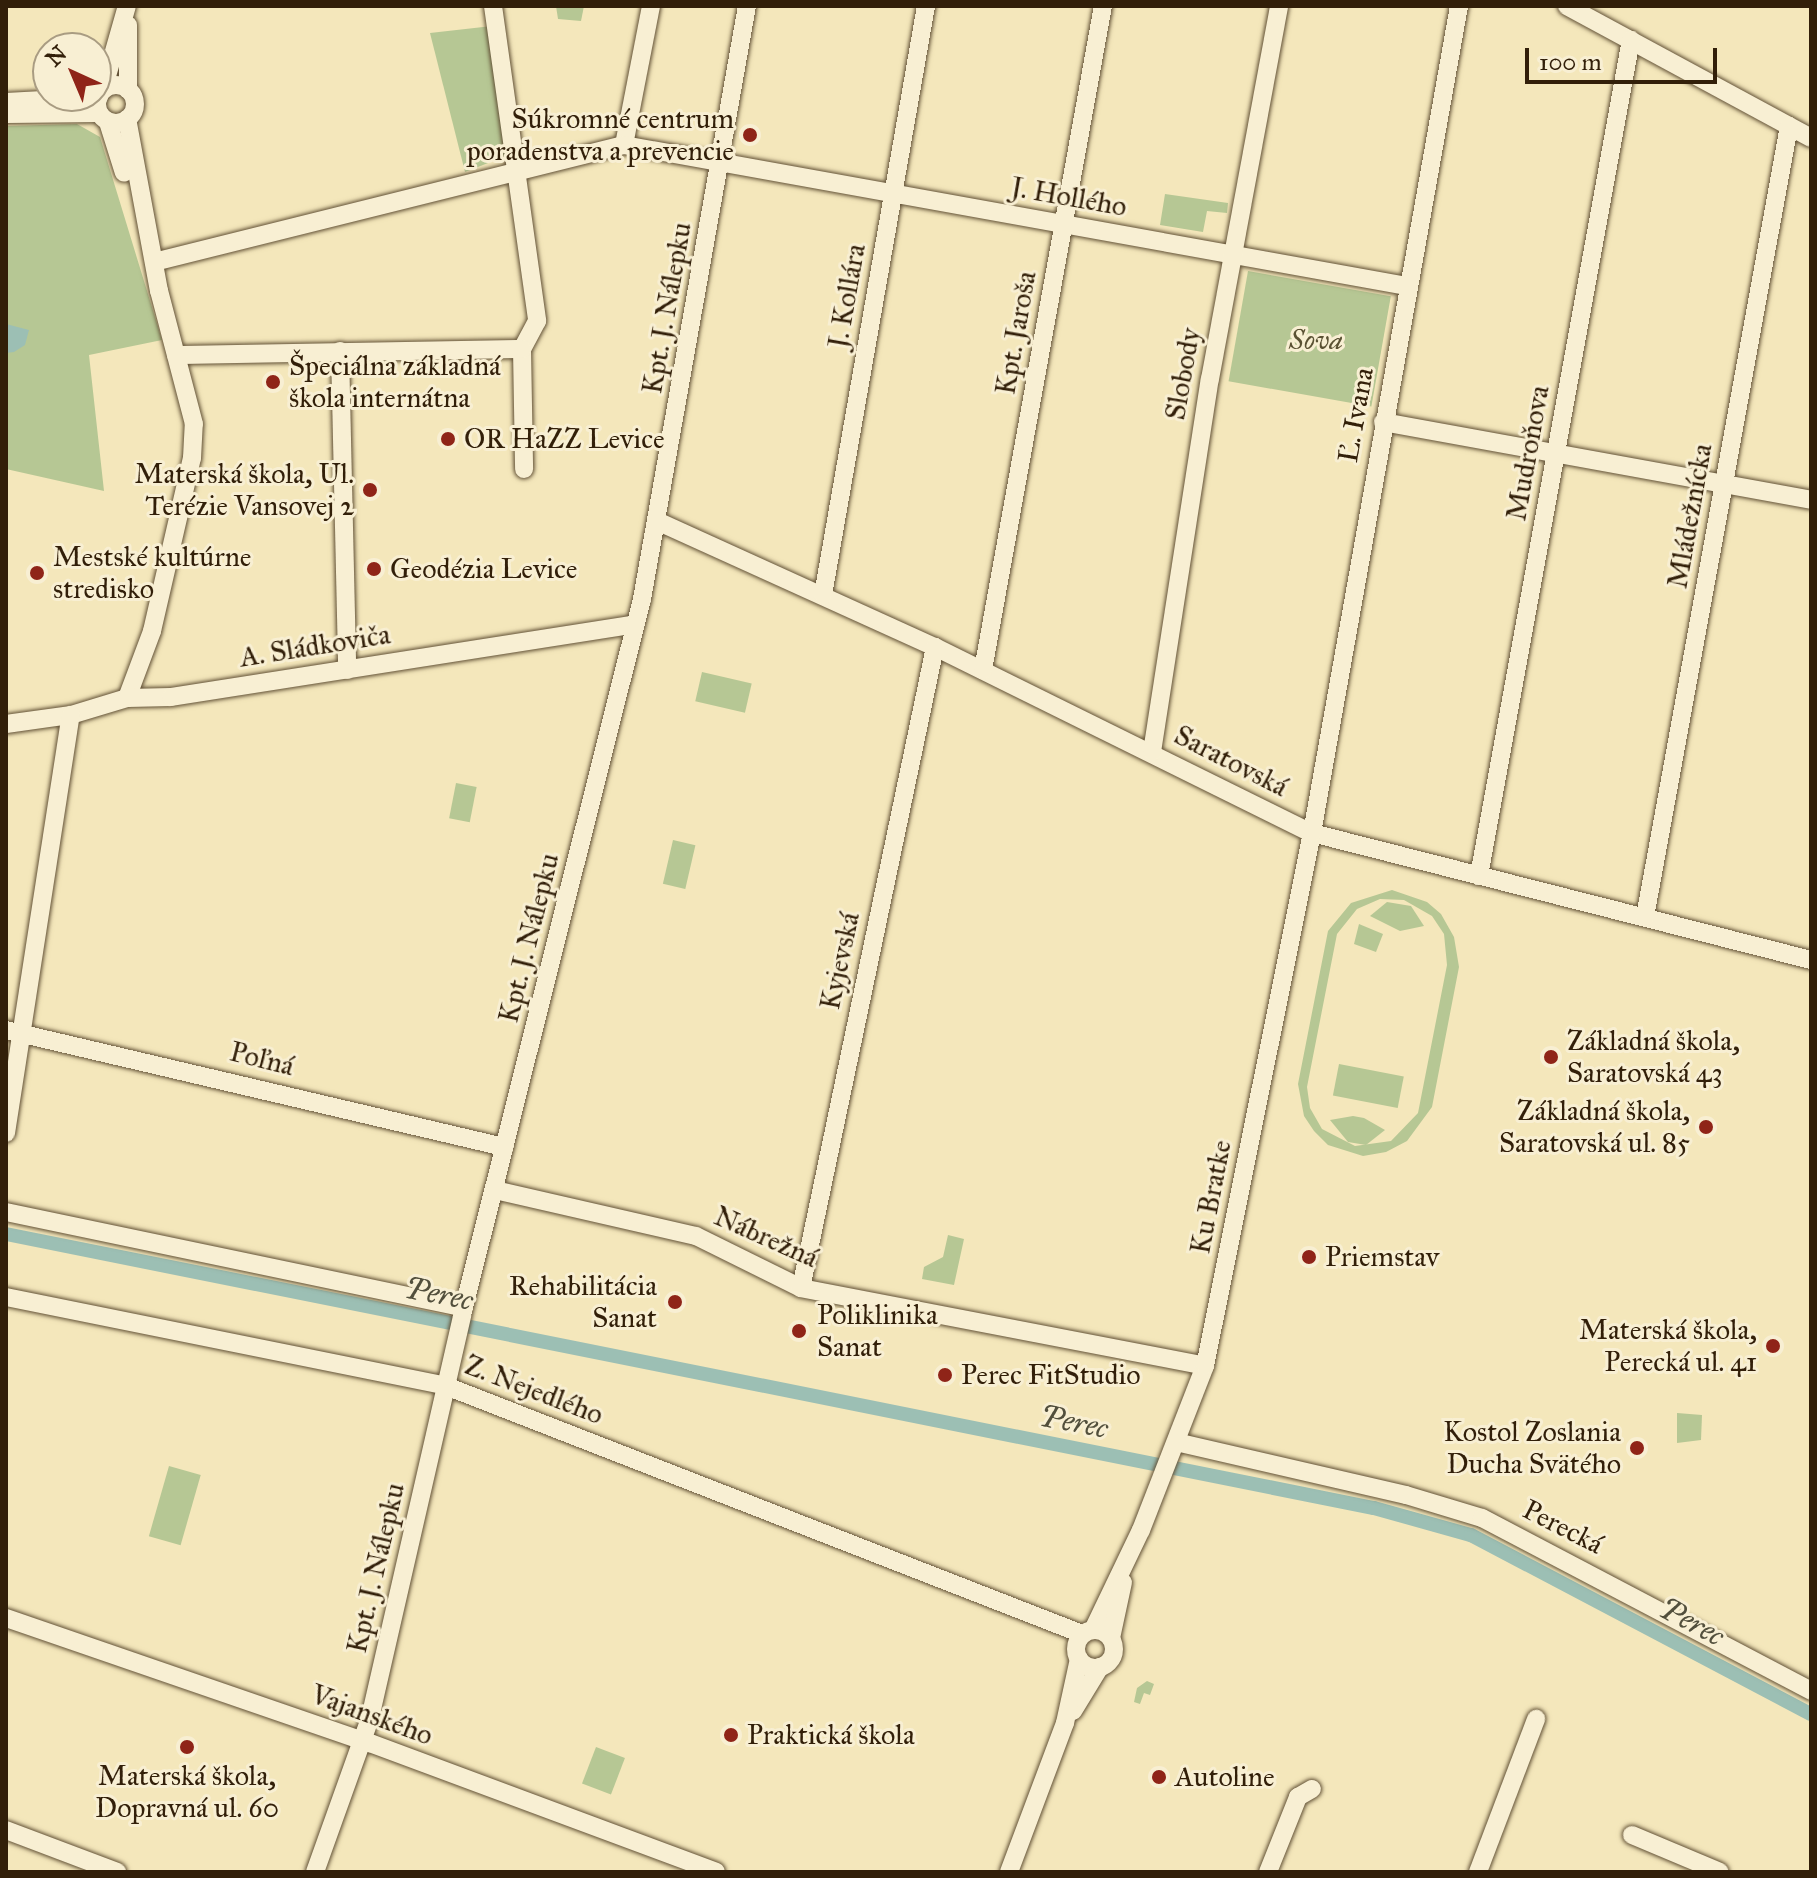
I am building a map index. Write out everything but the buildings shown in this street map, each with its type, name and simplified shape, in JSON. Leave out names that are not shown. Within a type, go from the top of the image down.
[{"type":"street","points":[[112,108],[134,106],[128,90],[128,6]]},
{"type":"street","points":[[112,84],[128,6]]},
{"type":"street","points":[[493,6],[537,321],[522,349],[524,469]]},
{"type":"street","points":[[154,262],[624,145],[651,6]]},
{"type":"street","name":"Kpt. J. Nálepku","points":[[315,1872],[364,1741],[462,1318],[659,522],[747,6]]},
{"type":"street","name":"J. Kollára","points":[[823,595],[926,6]]},
{"type":"street","name":"Kpt. Jaroša","points":[[983,670],[1103,6]]},
{"type":"street","name":"Slobody","points":[[1152,752],[1232,253],[1279,6]]},
{"type":"street","name":"Ľ. Ivana","points":[[1312,833],[1459,6]]},
{"type":"street","points":[[1567,6],[1811,138]]},
{"type":"street","name":"Mudroňova","points":[[1479,876],[1631,40]]},
{"type":"street","points":[[112,100],[120,86],[128,90]]},
{"type":"street","points":[[6,102],[32,104]]},
{"type":"street","points":[[6,114],[40,112]]},
{"type":"street","points":[[108,112],[154,262],[194,424],[192,458],[152,631],[127,698]]},
{"type":"street","name":"Mládežnícka","points":[[1645,917],[1789,126]]},
{"type":"street","name":"J. Hollého","points":[[624,145],[1407,286]]},
{"type":"street","points":[[176,355],[522,349]]},
{"type":"street","points":[[340,351],[347,670]]},
{"type":"street","points":[[1383,422],[1811,500]]},
{"type":"street","name":"Saratovská","points":[[659,522],[935,647],[1312,833],[1811,960]]},
{"type":"street","name":"A. Sládkoviča","points":[[6,724],[67,716],[127,698],[156,699],[635,624]]},
{"type":"street","name":"Kyjevská","points":[[801,1288],[935,647]]},
{"type":"street","points":[[6,1133],[14,1032],[67,716]]},
{"type":"street","name":"Ku Bratke","points":[[1009,1872],[1065,1723],[1083,1643],[1128,1560],[1205,1366],[1312,833]]},
{"type":"street","name":"Poľná","points":[[14,1032],[504,1147]]},
{"type":"street","name":"Nábrežná","points":[[495,1190],[696,1236],[801,1288],[1205,1366]]},
{"type":"street","name":"Z. Nejedlého","points":[[6,1212],[462,1318]]},
{"type":"street","name":"Z. Nejedlého","points":[[6,1297],[446,1386],[1019,1613],[1083,1643]]},
{"type":"street","name":"Perecká","points":[[1170,1458],[1406,1495],[1482,1518],[1811,1691]]},
{"type":"street","name":"Ku Bratke","points":[[1065,1723],[1100,1667],[1113,1656],[1111,1638],[1128,1560]]},
{"type":"street","name":"Vajanského","points":[[6,1618],[364,1741],[716,1872]]},
{"type":"street","points":[[1100,1667],[1083,1643],[1111,1638]]},
{"type":"street","points":[[1478,1872],[1536,1719]]},
{"type":"street","points":[[1268,1872],[1298,1797],[1312,1789]]},
{"type":"street","points":[[6,1830],[117,1872]]},
{"type":"street","points":[[1632,1835],[1720,1872]]},
{"type":"green space","points":[[556,6],[584,6],[581,21],[558,19]]},
{"type":"green space","points":[[492,26],[506,156],[465,172],[430,33]]},
{"type":"green space","points":[[77,124],[100,137],[162,340],[89,355],[104,491],[6,469],[6,126]]},
{"type":"green space","points":[[1165,194],[1228,203],[1227,213],[1207,211],[1203,232],[1160,225]]},
{"type":"green space","name":"Sova","points":[[1248,271],[1391,296],[1371,406],[1229,381]]},
{"type":"green space","points":[[702,672],[752,683],[745,713],[695,701]]},
{"type":"green space","points":[[456,783],[477,787],[470,822],[449,818]]},
{"type":"green space","points":[[673,840],[695,845],[685,889],[663,884]]},
{"type":"green space","points":[[1392,890],[1427,902],[1441,914],[1454,937],[1459,967],[1432,1107],[1407,1141],[1386,1152],[1363,1156],[1328,1145],[1314,1131],[1304,1116],[1298,1084],[1328,931],[1351,903]],"holes":[[[1380,899],[1404,900],[1432,916],[1444,934],[1447,965],[1418,1113],[1391,1141],[1355,1146],[1322,1129],[1310,1108],[1307,1087],[1337,934],[1357,909]]]},
{"type":"green space","points":[[1387,902],[1411,906],[1424,926],[1400,931],[1370,916]]},
{"type":"green space","points":[[1359,924],[1383,934],[1376,952],[1354,944]]},
{"type":"green space","points":[[1339,1064],[1404,1077],[1398,1108],[1333,1095]]},
{"type":"green space","points":[[1353,1116],[1364,1118],[1385,1130],[1366,1145],[1348,1142],[1330,1120]]},
{"type":"green space","points":[[948,1235],[964,1239],[954,1285],[922,1279],[924,1267],[943,1257]]},
{"type":"green space","points":[[1677,1413],[1702,1415],[1701,1440],[1677,1443]]},
{"type":"green space","points":[[169,1466],[201,1475],[181,1545],[149,1536]]},
{"type":"green space","points":[[1147,1681],[1154,1684],[1150,1695],[1144,1693],[1140,1704],[1134,1702],[1137,1688]]},
{"type":"green space","points":[[596,1747],[625,1758],[611,1795],[582,1783]]},
{"type":"water","points":[[6,324],[29,330],[25,345],[14,352],[6,353]]},
{"type":"waterway","name":"Perec","points":[[6,1234],[1374,1508],[1471,1535],[1811,1714]]},
{"type":"place","name":"Súkromné centrum poradenstva a prevencie","points":[[750,135]]},
{"type":"place","name":"Špeciálna základná škola internátna","points":[[273,382]]},
{"type":"place","name":"OR HaZZ Levice","points":[[448,439]]},
{"type":"place","name":"Materská škola, Ul. Terézie Vansovej 2","points":[[370,490]]},
{"type":"place","name":"Geodézia Levice","points":[[374,569]]},
{"type":"place","name":"Mestské kultúrne stredisko","points":[[37,573]]},
{"type":"place","name":"Základná škola, Saratovská 43","points":[[1551,1057]]},
{"type":"place","name":"Základná škola, Saratovská ul. 85","points":[[1706,1127]]},
{"type":"place","name":"Priemstav","points":[[1309,1257]]},
{"type":"place","name":"Rehabilitácia Sanat","points":[[675,1302]]},
{"type":"place","name":"Poliklinika Sanat","points":[[799,1331]]},
{"type":"place","name":"Materská škola, Perecká ul. 41","points":[[1773,1346]]},
{"type":"place","name":"Perec FitStudio","points":[[945,1375]]},
{"type":"place","name":"Kostol Zoslania Ducha Svätého","points":[[1637,1448]]},
{"type":"place","name":"Praktická škola","points":[[731,1735]]},
{"type":"place","name":"Materská škola, Dopravná ul. 60","points":[[187,1747]]},
{"type":"place","name":"Autoline","points":[[1159,1777]]}]
